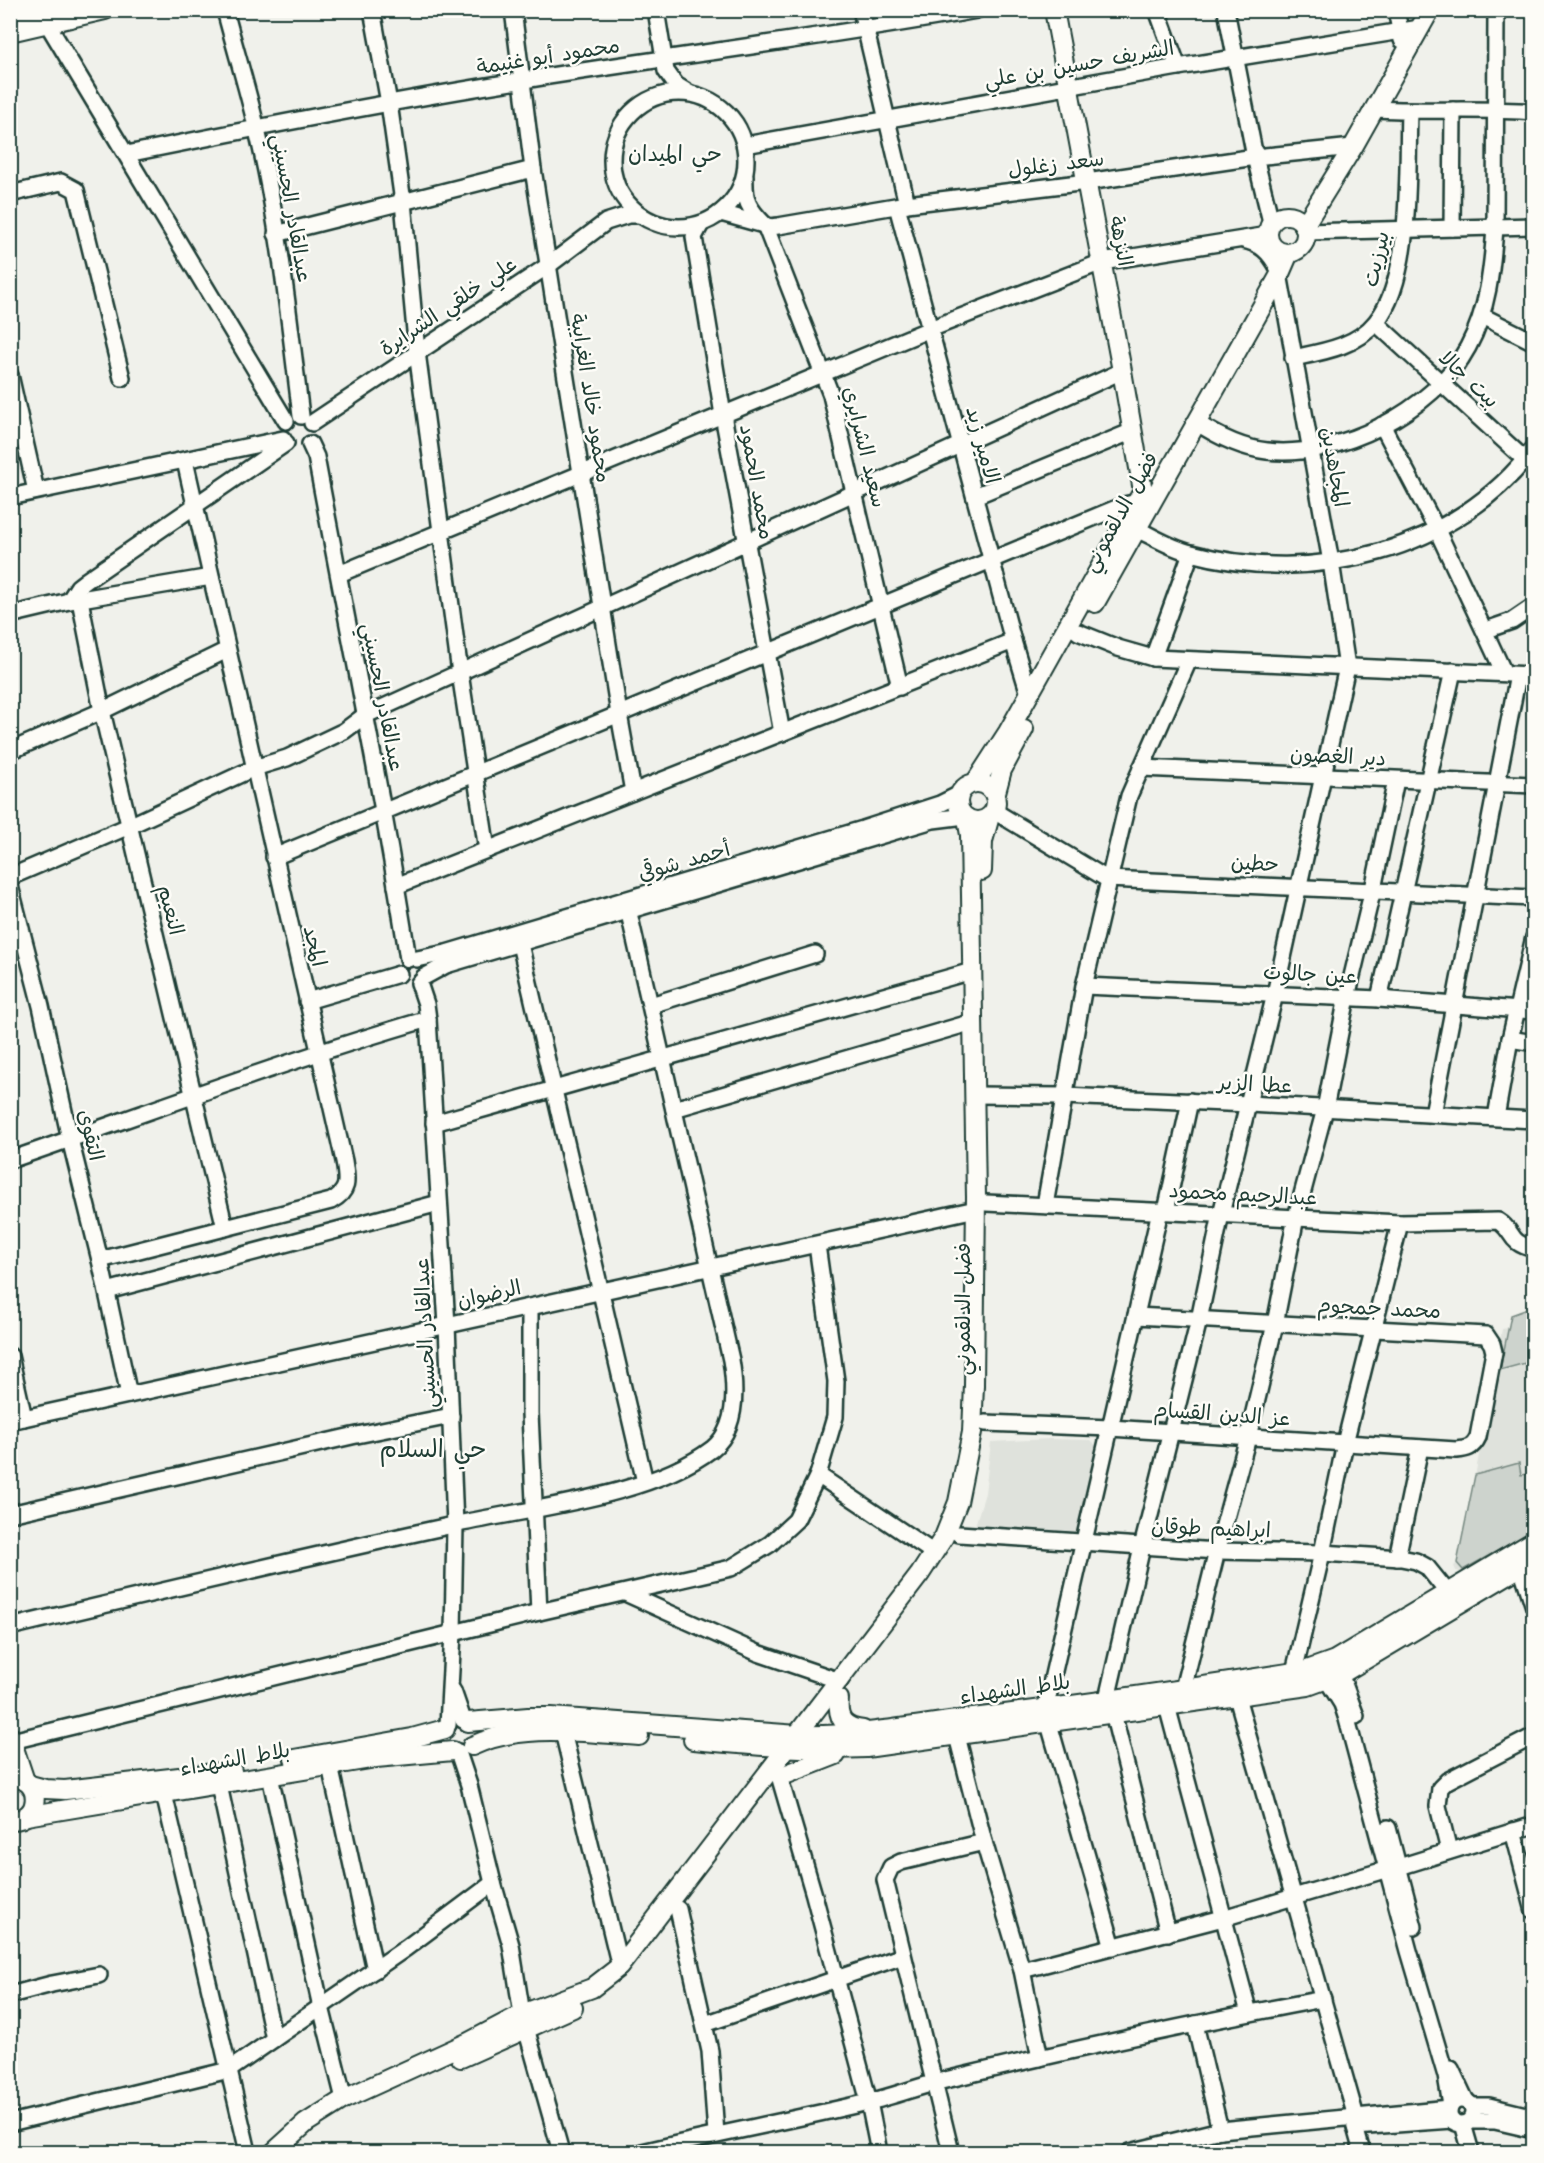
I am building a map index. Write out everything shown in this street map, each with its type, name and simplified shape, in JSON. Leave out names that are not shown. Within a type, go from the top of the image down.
[{"type":"main road","points":[[10,18],[105,10]]},
{"type":"main road","name":"النزهة","points":[[1054,10],[1142,480]]},
{"type":"main road","points":[[1305,229],[1295,217],[1282,215],[1269,229],[1272,246],[1288,253],[1299,248],[1303,243],[1305,229],[1430,10]]},
{"type":"main road","points":[[10,33],[41,15]]},
{"type":"main road","name":"فضل الدلقموني","points":[[800,1742],[936,1572],[959,1534],[977,1472],[985,1423],[980,1095],[983,846],[1002,770],[1279,276],[1288,253]]},
{"type":"main road","points":[[1142,480],[1153,488],[1164,481]]},
{"type":"main road","points":[[967,789],[987,786],[993,807],[981,820],[966,817],[958,804],[967,789],[994,756],[1138,502],[1143,491],[1142,480]]},
{"type":"main road","name":"فضل الدلقموني","points":[[966,817],[970,835],[973,1022],[980,1095]]},
{"type":"main road","name":"فضل الدلقموني","points":[[800,1742],[818,1708],[840,1690],[934,1553],[944,1537],[958,1502],[972,1432],[981,1206]]},
{"type":"main road","name":"بلاط الشهداء","points":[[19,1774],[52,1790],[226,1772],[412,1738],[456,1724],[520,1717],[551,1717],[800,1742],[867,1739],[1046,1716],[1110,1706],[1183,1689],[1294,1672],[1330,1670],[1533,1541]]},
{"type":"main road","points":[[1110,1706],[1167,1706],[1308,1686],[1330,1670],[1527,1563]]},
{"type":"main road","points":[[840,1690],[838,1709],[844,1724],[867,1739]]},
{"type":"main road","points":[[776,1777],[739,1737],[793,1724],[818,1708]]},
{"type":"main road","points":[[290,2152],[322,2126],[348,2109],[424,2073],[466,2057],[524,2021],[592,1988],[620,1967],[776,1777],[867,1739],[957,1736],[1046,1716]]},
{"type":"main road","points":[[456,1724],[475,1731],[476,1736],[463,1750],[445,1744],[444,1739],[456,1724]]},
{"type":"main road","name":"بلاط الشهداء","points":[[15,1819],[51,1811],[376,1758],[463,1750],[507,1734],[549,1731],[739,1737]]},
{"type":"main road","points":[[11,1738],[19,1774],[34,1790],[35,1801],[31,1812],[15,1819]]},
{"type":"main road","points":[[274,2152],[306,2123],[344,2099],[469,2042],[597,1996],[625,1972],[678,1909],[800,1742]]},
{"type":"main road","points":[[51,1811],[49,1798],[52,1790]]},
{"type":"street","name":"عبدالقادر الحسيني","points":[[225,10],[257,127],[307,419]]},
{"type":"street","name":"محمود خالد الغرايبة","points":[[513,10],[533,169],[618,714],[633,792]]},
{"type":"street","points":[[656,10],[664,61],[670,79],[689,93]]},
{"type":"street","name":"الامير زيد","points":[[861,10],[887,120],[902,205],[930,329],[991,561],[1029,694]]},
{"type":"street","name":"محمود أبو غنيمة","points":[[127,154],[257,127],[522,80],[866,30],[977,10]]},
{"type":"street","points":[[1157,10],[1178,68]]},
{"type":"street","points":[[339,574],[930,329],[1102,262],[1243,240],[1269,229],[1226,10]]},
{"type":"street","points":[[1396,10],[1404,53]]},
{"type":"street","points":[[1196,422],[1221,437],[1250,448],[1280,452],[1311,450],[1354,439],[1414,406],[1442,382],[1465,352],[1482,316],[1490,278],[1495,228],[1496,10]]},
{"type":"street","points":[[373,11],[404,202],[417,352],[440,533],[487,850]]},
{"type":"street","points":[[41,15],[127,154],[286,421]]},
{"type":"street","name":"الشريف حسين بن علي","points":[[746,145],[1178,68],[1420,28]]},
{"type":"street","points":[[606,222],[616,201],[612,156],[617,134],[629,115],[656,91],[664,61]]},
{"type":"street","points":[[646,101],[667,94],[689,93],[709,99],[725,110],[738,126],[746,145],[746,201],[752,212],[765,225]]},
{"type":"street","points":[[1375,109],[1409,111],[1496,109],[1533,112]]},
{"type":"street","points":[[1452,228],[1453,110]]},
{"type":"street","name":"بيرزيت","points":[[1293,358],[1341,346],[1376,322],[1385,307],[1397,279],[1405,228],[1409,111]]},
{"type":"street","name":"سعد زغلول","points":[[721,213],[765,225],[778,226],[902,205],[1087,182],[1255,157],[1353,147]]},
{"type":"street","points":[[276,234],[533,169]]},
{"type":"street","points":[[614,178],[625,199],[641,215],[660,224],[689,231],[698,230],[721,213],[736,196],[745,176]]},
{"type":"street","points":[[10,194],[61,182],[76,190],[122,378]]},
{"type":"street","name":"علي خلقي الشرايرة","points":[[307,419],[417,352],[549,265],[606,222],[628,215],[641,215]]},
{"type":"street","name":"سعيد الشرايري","points":[[765,225],[835,407],[900,687]]},
{"type":"street","points":[[1305,229],[1533,226]]},
{"type":"street","name":"محمد الحمود","points":[[698,230],[723,415],[782,733]]},
{"type":"street","name":"المجاهدين","points":[[1243,240],[1258,244],[1268,250],[1278,268],[1331,562],[1347,667]]},
{"type":"street","points":[[1264,303],[1276,307],[1286,319]]},
{"type":"street","points":[[1482,316],[1533,342]]},
{"type":"street","name":"بيت جالا","points":[[1376,322],[1530,458]]},
{"type":"street","points":[[10,877],[129,826],[254,768],[287,758],[344,732],[364,716],[1122,371]]},
{"type":"street","points":[[10,375],[36,491]]},
{"type":"street","points":[[294,416],[307,419],[315,436],[310,444],[300,449],[290,447],[284,441],[282,429],[286,421],[294,416]]},
{"type":"street","points":[[1382,425],[1486,630],[1519,674],[1433,1113]]},
{"type":"street","points":[[975,496],[1133,430]]},
{"type":"street","points":[[10,497],[284,441]]},
{"type":"street","points":[[75,601],[78,587],[87,580],[284,441]]},
{"type":"street","name":"عبدالقادر الحسيني","points":[[310,444],[316,457],[396,886],[412,959]]},
{"type":"street","points":[[1137,529],[1191,553],[1261,563],[1296,565],[1331,562],[1396,548],[1437,530],[1481,501],[1530,458]]},
{"type":"street","name":"المجد","points":[[100,1260],[331,1201],[340,1196],[345,1189],[344,1161],[185,461]]},
{"type":"street","points":[[274,857],[1118,507],[1138,502]]},
{"type":"street","points":[[1153,658],[1191,553]]},
{"type":"street","points":[[10,615],[211,577]]},
{"type":"street","name":"النعيم","points":[[75,601],[225,1228]]},
{"type":"street","points":[[1486,630],[1512,621],[1533,606]]},
{"type":"street","points":[[1078,632],[1118,648],[1153,658],[1519,674]]},
{"type":"street","points":[[396,886],[1013,641]]},
{"type":"street","points":[[10,751],[102,711],[227,650]]},
{"type":"street","points":[[1045,1205],[1063,1096],[1107,879],[1129,796],[1189,660]]},
{"type":"street","points":[[1168,1933],[1110,1706],[1142,1547],[1199,1320],[1221,1214],[1275,994],[1347,667]]},
{"type":"street","points":[[1379,999],[1430,782],[1453,671]]},
{"type":"street","name":"دير الغصون","points":[[1140,768],[1533,785]]},
{"type":"street","points":[[1183,1689],[1275,1324],[1296,1217],[1325,1109],[1347,997],[1396,780]]},
{"type":"street","name":"أحمد شوقي","points":[[422,980],[441,967],[520,944],[627,906],[940,804],[967,789]]},
{"type":"street","name":"حطين","points":[[993,807],[1107,879],[1373,889],[1533,898]]},
{"type":"street","name":"أحمد شوقي","points":[[412,959],[446,953],[627,906],[933,820],[966,817]]},
{"type":"street","name":"التقوى","points":[[10,886],[100,1260],[129,1395]]},
{"type":"street","points":[[10,1627],[454,1525],[610,1493],[677,1471],[712,1449],[724,1437],[731,1418],[732,1367],[627,906]]},
{"type":"street","points":[[1496,1117],[1510,1039],[1533,937]]},
{"type":"street","points":[[520,944],[645,1482]]},
{"type":"street","points":[[651,1005],[815,954]]},
{"type":"street","points":[[412,959],[423,964],[422,980],[407,983],[399,974],[400,966],[412,959]]},
{"type":"street","points":[[434,1123],[972,971]]},
{"type":"street","points":[[306,1001],[399,974]]},
{"type":"street","name":"عبدالقادر الحسيني","points":[[422,980],[428,1019],[447,1325],[454,1525],[450,1682],[456,1724]]},
{"type":"street","name":"عين جالوت","points":[[1084,986],[1347,997],[1533,1011]]},
{"type":"street","points":[[10,1160],[318,1053],[428,1019]]},
{"type":"street","points":[[674,1109],[973,1022]]},
{"type":"street","points":[[1510,1039],[1533,1043]]},
{"type":"street","name":"عطا الزير","points":[[980,1095],[1190,1101],[1533,1120]]},
{"type":"street","points":[[1113,1947],[1046,1716],[1136,1316],[1190,1101]]},
{"type":"street","points":[[107,1291],[439,1203]]},
{"type":"street","name":"عبدالرحيم محمود","points":[[981,1206],[1045,1205],[1400,1223],[1498,1221],[1504,1225],[1511,1238],[1520,1246],[1533,1249]]},
{"type":"street","name":"الرضوان","points":[[17,1419],[817,1245],[981,1206]]},
{"type":"street","points":[[1294,1672],[1345,1443],[1400,1223]]},
{"type":"street","points":[[11,1738],[731,1568],[740,1563],[770,1544],[796,1520],[818,1475],[835,1417],[836,1381],[817,1245]]},
{"type":"street","points":[[530,1307],[530,1413],[539,1612]]},
{"type":"street","name":"محمد جمجوم","points":[[1136,1316],[1486,1335],[1494,1352],[1478,1437],[1474,1445],[1468,1449],[1456,1450]]},
{"type":"street","points":[[10,1356],[17,1419]]},
{"type":"street","points":[[10,1514],[352,1436],[451,1416]]},
{"type":"street","name":"عز الدين القسام","points":[[985,1423],[1110,1428],[1456,1450]]},
{"type":"street","points":[[1397,1558],[1420,1448]]},
{"type":"street","points":[[818,1475],[934,1553]]},
{"type":"street","name":"ابراهيم طوقان","points":[[959,1534],[1084,1544],[1397,1558],[1427,1567],[1448,1593]]},
{"type":"street","points":[[1527,1563],[1533,1606]]},
{"type":"street","points":[[625,1593],[840,1690]]},
{"type":"street","points":[[1330,1670],[1394,1868],[1437,2027],[1456,2080],[1471,2152]]},
{"type":"street","points":[[1237,1697],[1323,1999],[1362,2152]]},
{"type":"street","points":[[1167,1706],[1249,2013]]},
{"type":"street","points":[[563,1732],[620,1967]]},
{"type":"street","points":[[957,1736],[984,1842],[1022,1970],[1040,2058]]},
{"type":"street","points":[[1449,1851],[1438,1806],[1437,1795],[1440,1788],[1447,1781],[1533,1736]]},
{"type":"street","points":[[463,1750],[469,1785],[493,1883],[511,1945],[524,2021],[561,2152]]},
{"type":"street","points":[[330,1766],[375,1970]]},
{"type":"street","points":[[270,1776],[321,2007],[344,2099]]},
{"type":"street","points":[[776,1777],[811,1884],[869,2102],[879,2152]]},
{"type":"street","points":[[219,1785],[274,2039]]},
{"type":"street","points":[[164,1794],[248,2152]]},
{"type":"street","points":[[1022,1970],[1223,1918],[1533,1825]]},
{"type":"street","points":[[1513,1831],[1533,1911]]},
{"type":"street","points":[[951,2152],[885,1880],[891,1868],[901,1862],[984,1842]]},
{"type":"street","points":[[10,2123],[229,2070],[375,1970],[493,1883]]},
{"type":"street","points":[[678,1909],[705,2024],[711,2061],[716,2134]]},
{"type":"street","points":[[705,2024],[836,1981],[903,1956]]},
{"type":"street","points":[[10,1995],[99,1975]]},
{"type":"street","points":[[642,2152],[869,2102],[935,2083],[1040,2058],[1323,1999]]},
{"type":"street","points":[[1195,2024],[1220,2130]]},
{"type":"street","points":[[1130,2152],[1220,2130],[1355,2122],[1461,2112],[1489,2106],[1533,2117]]},
{"type":"street","points":[[1461,2112],[1533,2130]]},
{"type":"street","points":[[1165,2152],[1224,2139],[1355,2122]]},
{"type":"shaded area","points":[[1533,1307],[1533,1531],[1461,1572],[1456,1571],[1454,1566],[1457,1563],[1460,1549],[1462,1549],[1495,1366],[1500,1365],[1502,1353],[1499,1348],[1502,1329],[1508,1328],[1511,1315]]},
{"type":"shaded area","points":[[1533,1307],[1533,1361],[1500,1370],[1511,1315]]},
{"type":"shaded area","points":[[1050,1439],[1091,1440],[1102,1451],[1077,1538],[974,1529],[985,1493],[991,1442]]},
{"type":"shaded area","points":[[1519,1463],[1521,1475],[1534,1473],[1533,1531],[1463,1570],[1457,1563],[1475,1475]]},
{"type":"district","name":"حي الميدان","points":[[675,153]]},
{"type":"district","name":"حي السلام","points":[[433,1449]]}]
